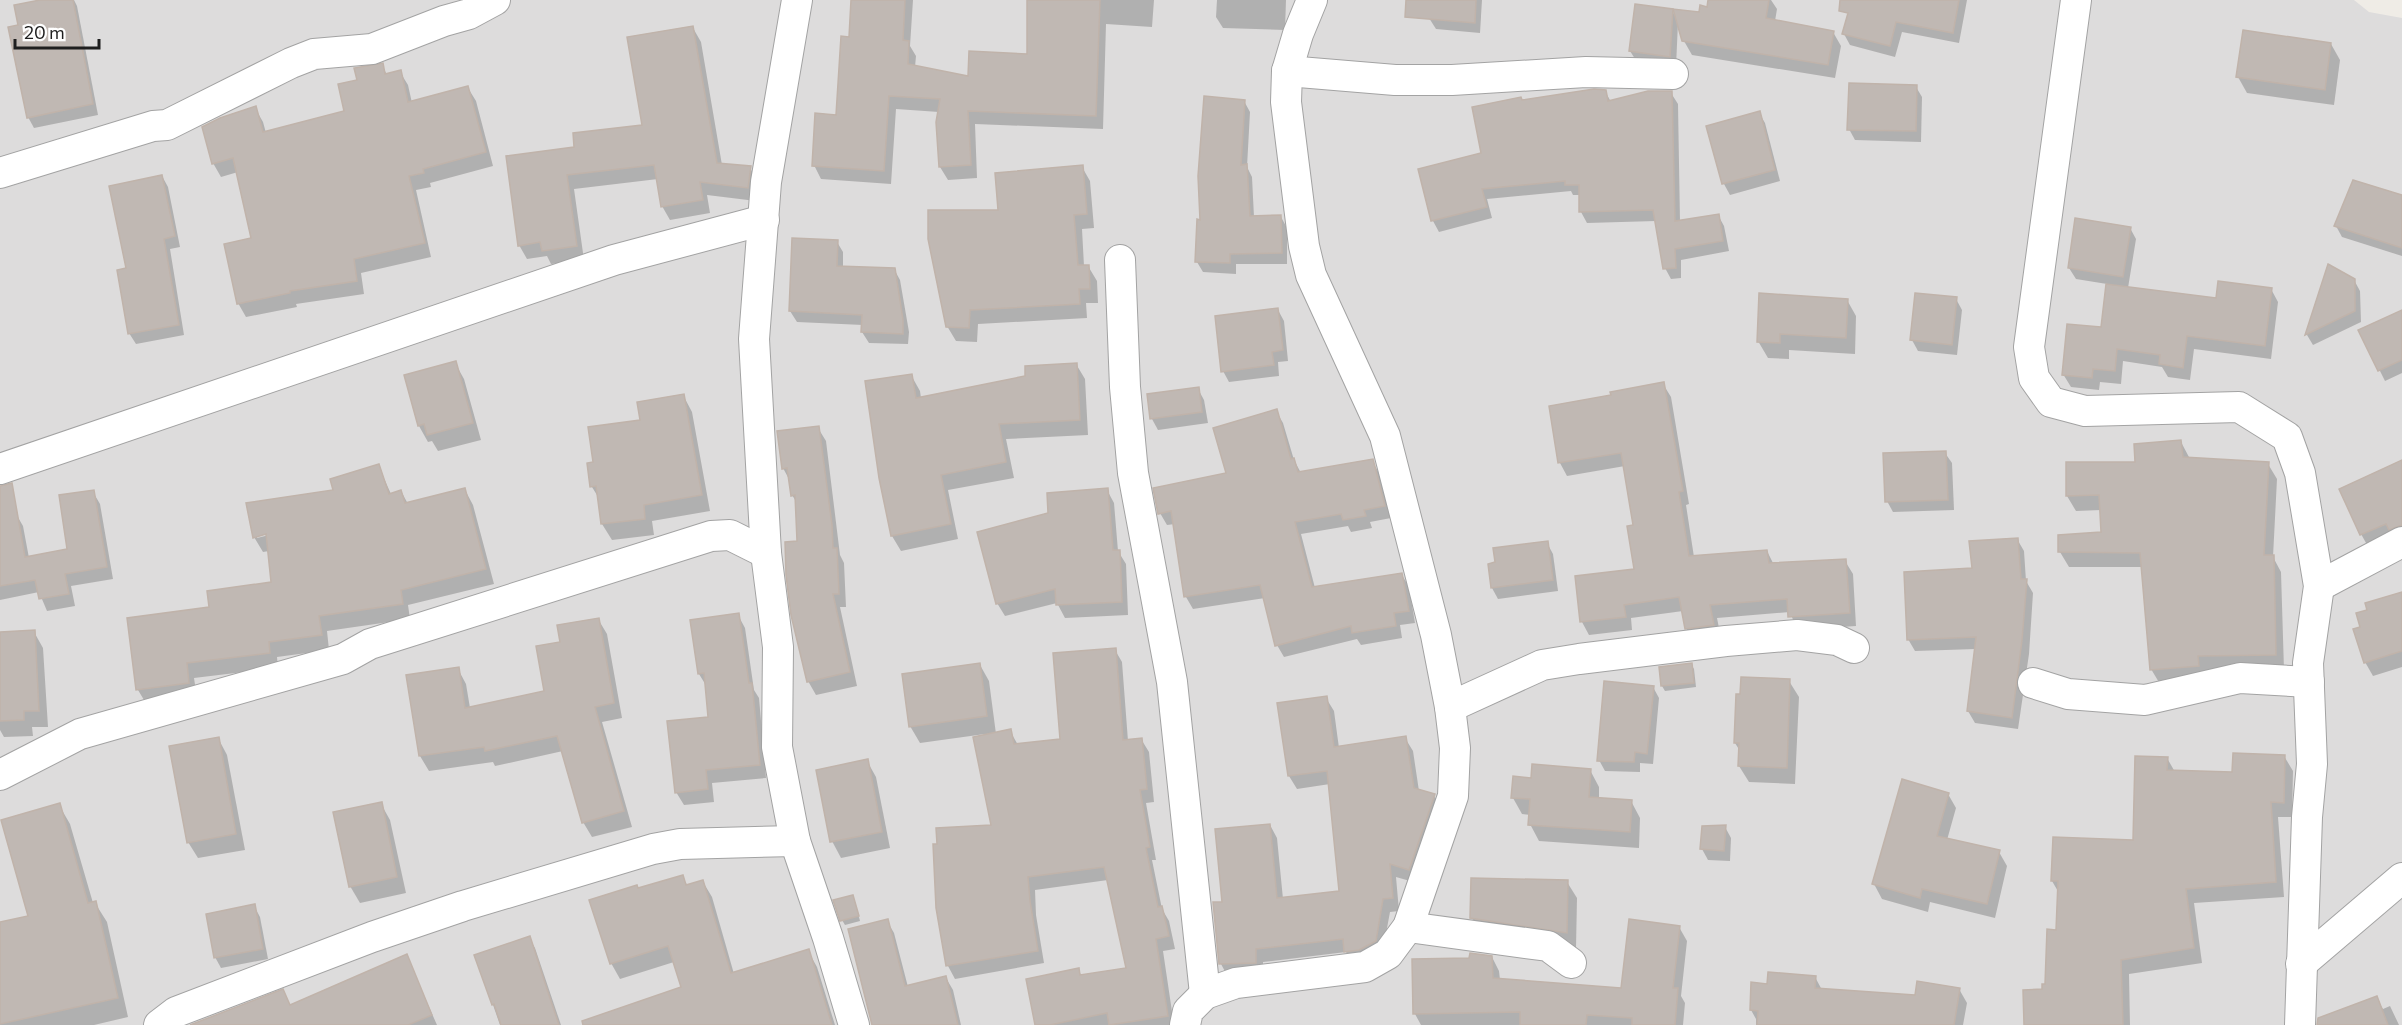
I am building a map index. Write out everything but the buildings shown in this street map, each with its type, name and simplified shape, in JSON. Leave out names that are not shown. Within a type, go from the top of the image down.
[{"type":"street","points":[[0,172],[153,126],[167,125],[291,63],[314,54],[372,49],[469,14],[495,0]]},
{"type":"street","points":[[797,0],[766,182],[754,339],[766,553],[778,647],[777,747],[795,841],[828,938],[854,1025]]},
{"type":"street","points":[[1185,1025],[1188,1011],[1205,994],[1236,983],[1365,967],[1388,954],[1408,927],[1453,796],[1455,748],[1450,706],[1436,635],[1385,436],[1311,275],[1304,246],[1286,102],[1287,71],[1298,34],[1312,0]]},
{"type":"street","points":[[2076,0],[2029,347],[2034,378],[2051,402],[2085,411],[2239,407],[2287,437],[2300,474],[2319,586],[2308,663],[2312,764],[2307,817],[2300,1025]]},
{"type":"street","points":[[1287,71],[1418,80],[1586,72],[1673,74]]},
{"type":"street","points":[[0,468],[614,260],[764,220]]},
{"type":"street","points":[[1119,260],[1125,387],[1133,473],[1172,682],[1205,994]]},
{"type":"street","points":[[0,775],[80,734],[343,660],[370,644],[711,536],[730,535],[766,553]]},
{"type":"street","points":[[2319,586],[2402,542]]},
{"type":"street","points":[[1450,706],[1542,665],[1578,659],[1797,635],[1837,640],[1854,648]]},
{"type":"street","points":[[2033,683],[2068,694],[2145,700],[2240,678],[2309,682]]},
{"type":"street","points":[[159,1025],[176,1012],[372,937],[463,906],[653,849],[680,844],[795,841]]},
{"type":"street","points":[[2301,964],[2402,878]]},
{"type":"street","points":[[1408,927],[1548,946],[1571,963]]},
{"type":"shaded area","points":[[0,0],[2354,0],[2369,12],[2402,18],[2402,1025],[0,1025]]}]
